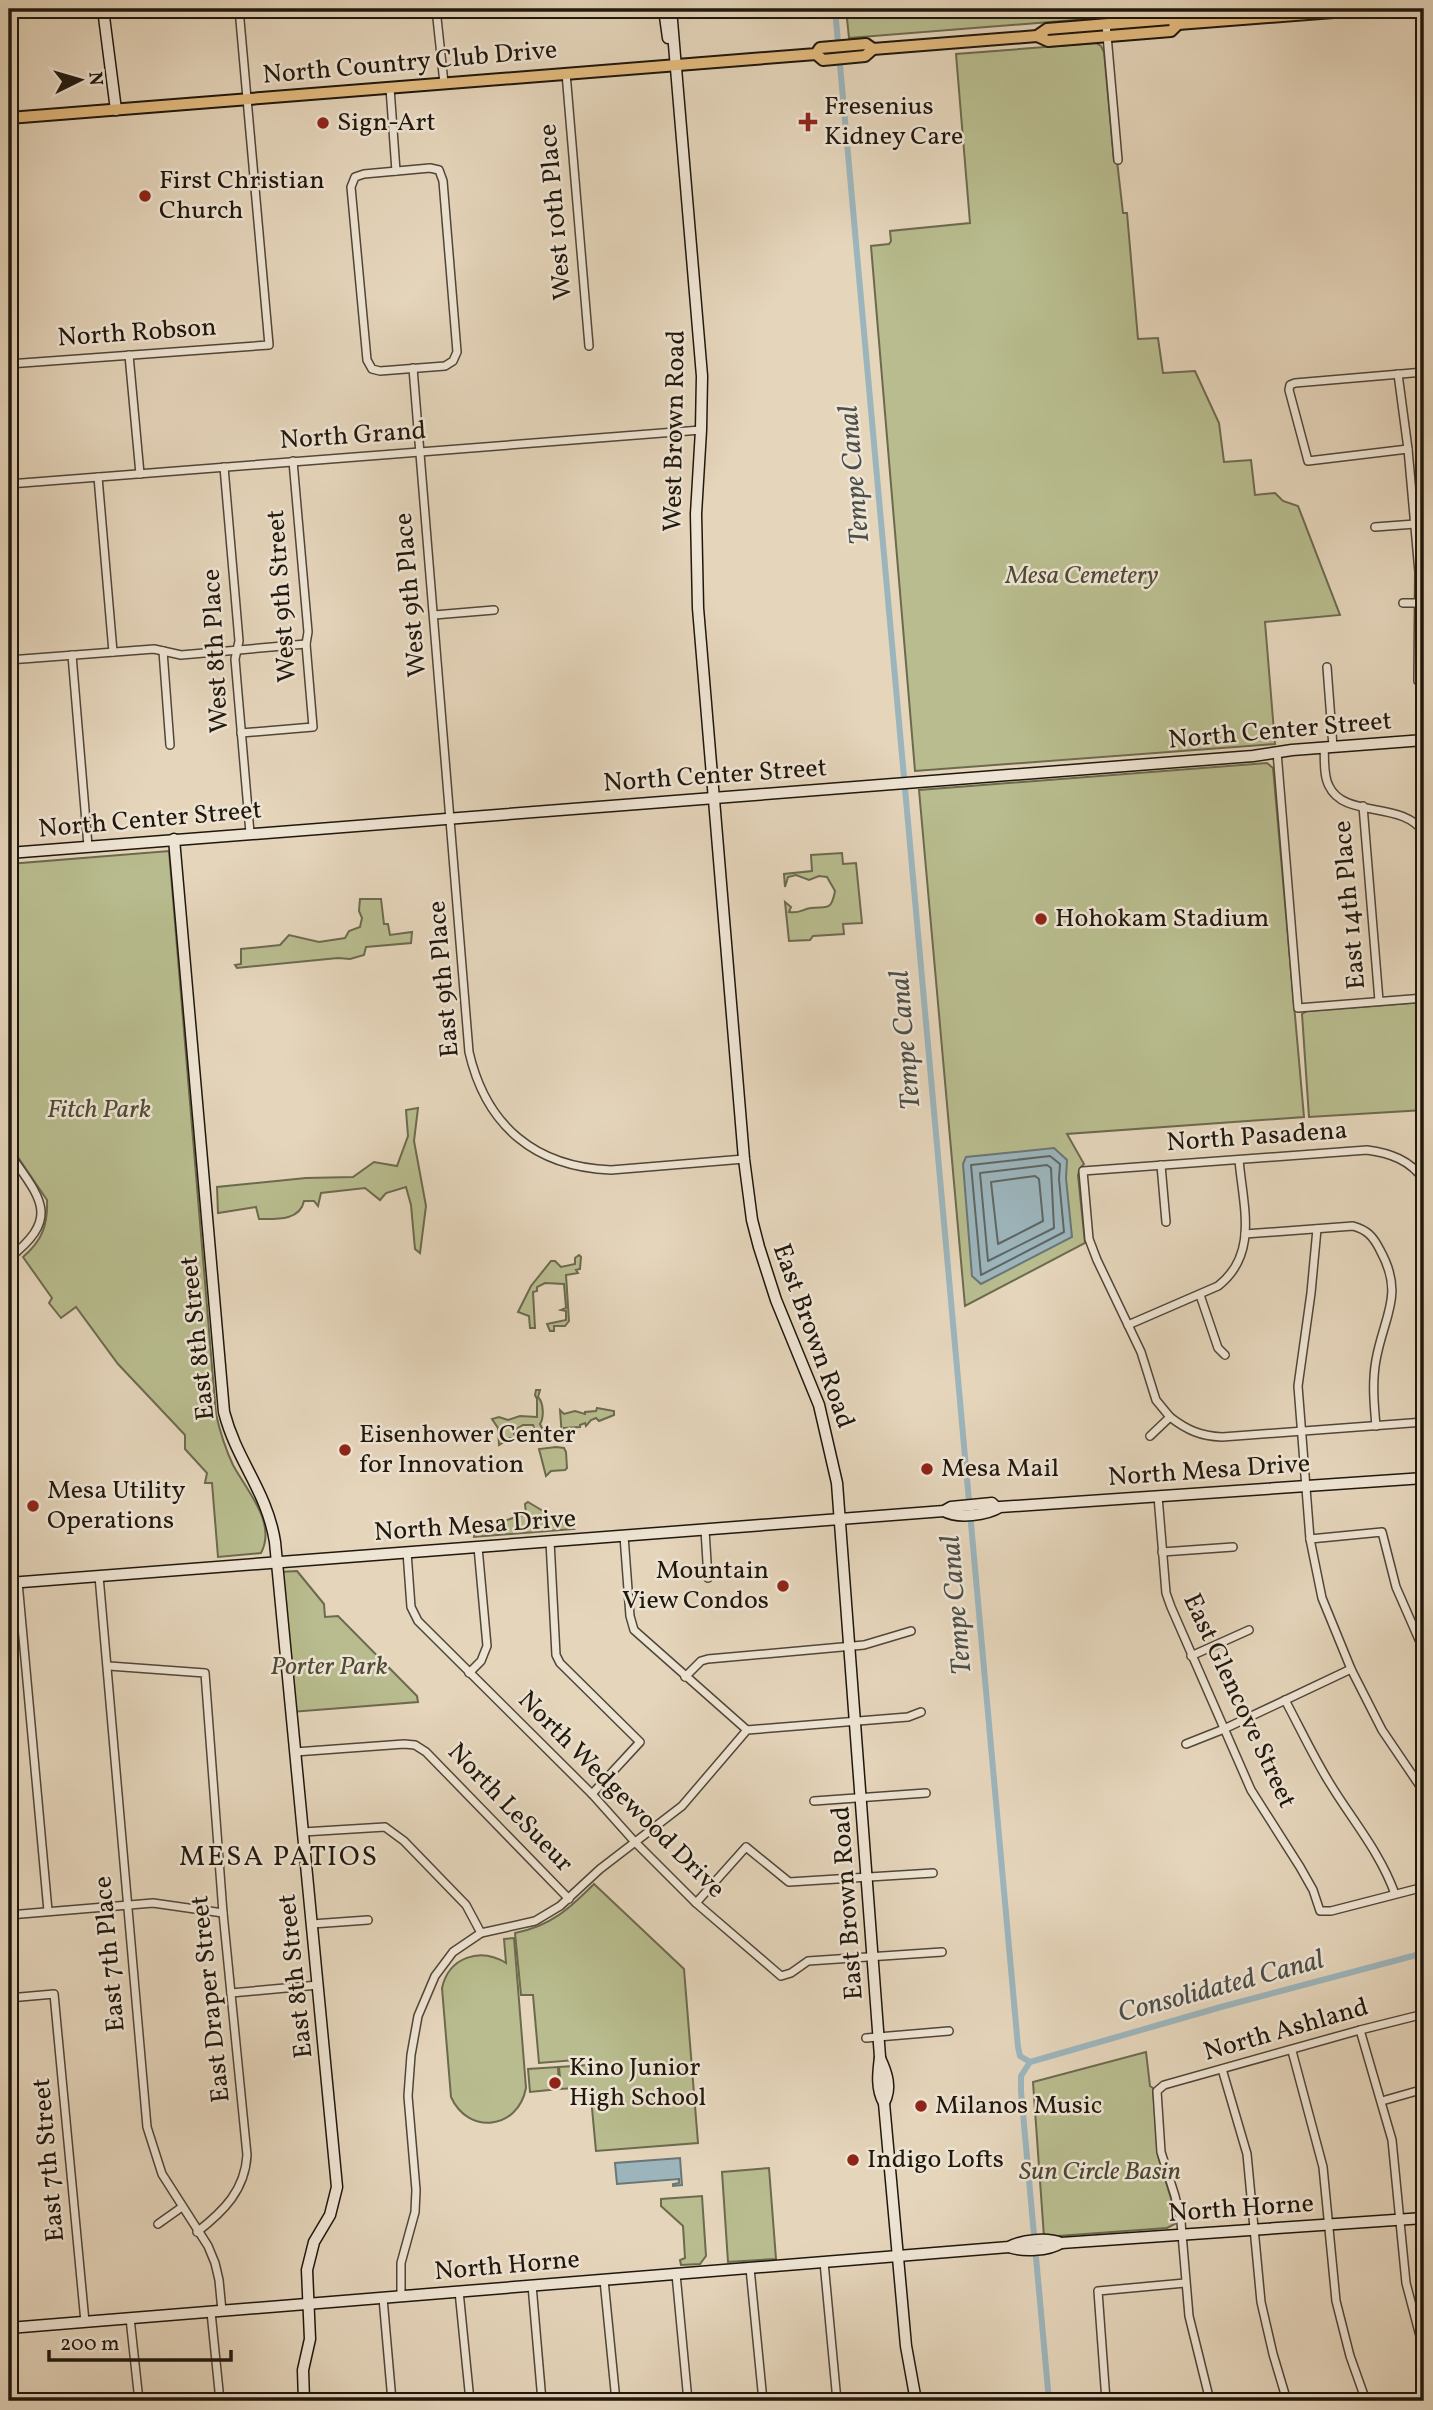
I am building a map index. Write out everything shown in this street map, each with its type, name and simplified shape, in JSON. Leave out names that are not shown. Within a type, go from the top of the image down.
[{"type":"main road","name":"North Country Club Drive","points":[[1037,36],[1046,29],[1106,24],[1170,19],[1178,24],[1372,9]]},
{"type":"main road","name":"North Country Club Drive","points":[[9,118],[816,54],[820,48],[833,53],[846,52],[866,44],[873,48],[1037,36],[1048,41],[1171,31],[1178,24]]},
{"type":"street","points":[[103,9],[116,110]]},
{"type":"street","points":[[239,9],[248,99]]},
{"type":"street","points":[[436,9],[444,83]]},
{"type":"street","name":"West Brown Road","points":[[664,9],[669,48],[675,65]]},
{"type":"street","name":"West Brown Road","points":[[671,9],[702,376],[695,552],[714,797]]},
{"type":"street","points":[[1177,9],[1178,24]]},
{"type":"street","points":[[1106,24],[1118,160]]},
{"type":"street","name":"West 10th Place","points":[[565,73],[589,346]]},
{"type":"street","points":[[390,88],[396,171]]},
{"type":"street","name":"North Robson","points":[[9,364],[270,345],[248,99]]},
{"type":"street","points":[[430,168],[439,170],[443,181],[457,352],[453,361],[445,366],[413,368],[380,371],[372,369],[367,360],[351,187],[355,177],[364,174],[430,168]]},
{"type":"street","points":[[129,355],[140,474]]},
{"type":"street","name":"West 9th Place","points":[[413,368],[451,818]]},
{"type":"street","points":[[1408,449],[1308,461],[1289,390],[1295,383],[1424,372]]},
{"type":"street","points":[[1398,374],[1415,524],[1421,681]]},
{"type":"street","name":"North Grand","points":[[9,484],[701,430]]},
{"type":"street","name":"West 9th Street","points":[[241,733],[313,727],[306,645],[308,632],[293,461]]},
{"type":"street","name":"West 8th Place","points":[[224,467],[239,641],[235,659],[250,833]]},
{"type":"street","points":[[98,477],[113,652]]},
{"type":"street","points":[[1375,527],[1415,524]]},
{"type":"street","points":[[1404,603],[1419,603]]},
{"type":"street","points":[[434,615],[494,610]]},
{"type":"street","points":[[9,660],[154,649],[181,655],[306,645]]},
{"type":"street","points":[[163,651],[170,745]]},
{"type":"street","points":[[72,655],[88,846]]},
{"type":"street","points":[[1327,667],[1329,786],[1336,796],[1346,802],[1404,816],[1419,825],[1424,833]]},
{"type":"street","name":"North Center Street","points":[[9,853],[1424,740]]},
{"type":"street","points":[[1277,752],[1298,1008],[1424,998]]},
{"type":"street","name":"East Brown Road","points":[[714,797],[744,1159],[752,1220],[776,1300],[819,1405],[838,1483],[879,2037],[879,2095],[884,2103],[907,2359],[916,2401]]},
{"type":"street","name":"East 14th Place","points":[[1363,806],[1379,1001]]},
{"type":"street","name":"East 9th Place","points":[[451,818],[469,1052],[483,1094],[507,1127],[520,1141],[540,1153],[567,1164],[590,1169],[611,1170],[744,1159]]},
{"type":"street","name":"East 8th Street","points":[[174,839],[224,1412],[235,1448],[261,1492],[269,1513],[277,1562],[337,2187],[330,2215],[310,2256],[306,2281],[310,2339],[303,2370],[304,2401]]},
{"type":"street","name":"North Pasadena","points":[[1128,1325],[1089,1239],[1083,1171],[1367,1150],[1383,1152],[1406,1162],[1424,1180]]},
{"type":"street","points":[[9,1153],[41,1202],[41,1221],[34,1237],[9,1258]]},
{"type":"street","points":[[1239,1160],[1245,1234],[1243,1253],[1238,1266],[1229,1277],[1200,1295],[1128,1325],[1141,1352],[1156,1400],[1170,1417],[1187,1430],[1204,1436],[1301,1432],[1424,1422]]},
{"type":"street","points":[[1161,1165],[1166,1222]]},
{"type":"street","points":[[1245,1234],[1353,1226],[1365,1230],[1375,1239],[1388,1264],[1393,1283],[1392,1298],[1376,1361],[1373,1388],[1376,1426]]},
{"type":"street","points":[[1317,1229],[1298,1386],[1310,1539],[1322,1598],[1351,1669],[1382,1730],[1424,1792]]},
{"type":"street","points":[[1200,1295],[1212,1323],[1218,1348],[1225,1355]]},
{"type":"street","points":[[1150,1436],[1170,1417]]},
{"type":"street","name":"North Mesa Drive","points":[[13,1582],[944,1511],[951,1507],[976,1509],[992,1503],[997,1508],[1424,1478]]},
{"type":"street","name":"East Glencove Street","points":[[1158,1496],[1166,1593],[1251,1790],[1300,1867],[1313,1890],[1320,1911],[1331,1911],[1395,1894]]},
{"type":"street","points":[[705,1530],[708,1578]]},
{"type":"street","points":[[1310,1539],[1382,1532],[1396,1587],[1423,1647]]},
{"type":"street","points":[[624,1536],[630,1616],[634,1630],[747,1730]]},
{"type":"street","points":[[550,1541],[556,1655],[560,1663],[640,1742],[592,1794]]},
{"type":"street","points":[[469,1674],[481,1661],[487,1646],[478,1547]]},
{"type":"street","points":[[1162,1552],[1233,1547]]},
{"type":"street","name":"North Wedgewood Drive","points":[[407,1552],[411,1607],[418,1621],[592,1794],[696,1903],[781,1976],[791,1973],[808,1961],[873,1957]]},
{"type":"street","name":"East 7th Place","points":[[99,1576],[147,2127],[162,2174],[208,2246],[215,2263],[219,2280],[216,2311],[219,2401]]},
{"type":"street","points":[[13,1582],[48,1911]]},
{"type":"street","points":[[1191,1656],[1249,1630]]},
{"type":"street","points":[[685,1677],[701,1661],[708,1659],[850,1647],[911,1631]]},
{"type":"street","name":"East Draper Street","points":[[109,1667],[205,1673],[223,1913],[246,2142],[246,2168],[229,2204],[197,2232]]},
{"type":"street","points":[[1186,1744],[1351,1669]]},
{"type":"street","points":[[1285,1700],[1329,1781],[1377,1854],[1395,1894],[1424,1886]]},
{"type":"street","points":[[401,2296],[401,2263],[415,2212],[416,2190],[408,2096],[411,2055],[418,2016],[435,1976],[453,1952],[481,1933],[535,1921],[569,1899],[634,1841],[682,1806],[747,1730],[908,1717],[921,1712]]},
{"type":"street","name":"North LeSueur","points":[[295,1752],[415,1745],[426,1752],[569,1899]]},
{"type":"street","points":[[814,1801],[926,1793]]},
{"type":"street","points":[[303,1832],[385,1827],[404,1841],[466,1905],[481,1933]]},
{"type":"street","points":[[696,1903],[746,1847],[789,1882],[933,1873]]},
{"type":"street","points":[[9,1915],[153,1903],[223,1913]]},
{"type":"street","points":[[312,1924],[369,1920]]},
{"type":"street","points":[[873,1957],[942,1952]]},
{"type":"street","points":[[232,1993],[318,1985]]},
{"type":"street","name":"East 7th Street","points":[[9,1998],[54,1994],[85,2322]]},
{"type":"street","name":"North Ashland","points":[[1182,2234],[1175,2196],[1161,2152],[1156,2095],[1160,2087],[1424,2014]]},
{"type":"street","points":[[1360,2030],[1392,2140],[1406,2283],[1424,2351]]},
{"type":"street","points":[[866,2038],[949,2031]]},
{"type":"street","points":[[1292,2051],[1321,2155],[1336,2301],[1350,2356],[1366,2401]]},
{"type":"street","points":[[1222,2069],[1247,2154],[1264,2313],[1287,2401]]},
{"type":"street","points":[[1382,2101],[1424,2089]]},
{"type":"street","points":[[158,2224],[182,2207]]},
{"type":"street","name":"North Horne","points":[[10,2328],[1009,2247],[1042,2244],[1054,2240],[1061,2243],[1424,2218]]},
{"type":"street","points":[[1182,2234],[1189,2316],[1210,2401]]},
{"type":"street","points":[[824,2262],[837,2401]]},
{"type":"street","points":[[750,2268],[763,2401]]},
{"type":"street","points":[[676,2274],[688,2401]]},
{"type":"street","points":[[604,2280],[615,2401]]},
{"type":"street","points":[[1106,2401],[1098,2291],[1185,2283]]},
{"type":"street","points":[[532,2285],[542,2401]]},
{"type":"street","points":[[9,2291],[10,2328]]},
{"type":"street","points":[[459,2291],[470,2401]]},
{"type":"street","points":[[383,2298],[392,2401]]},
{"type":"street","points":[[130,2318],[139,2401]]},
{"type":"green space","points":[[846,9],[1170,9],[1163,13],[849,38]]},
{"type":"green space","name":"Mesa Cemetery","points":[[1096,43],[1104,52],[1114,161],[1117,161],[1123,213],[1127,213],[1138,339],[1158,338],[1163,373],[1195,371],[1219,423],[1224,462],[1251,460],[1255,495],[1275,493],[1283,501],[1298,506],[1340,615],[1265,622],[1275,744],[915,771],[871,246],[889,244],[890,231],[970,223],[956,54]]},
{"type":"green space","points":[[1267,763],[1273,768],[1304,1117],[1067,1134],[1084,1164],[1078,1175],[1085,1243],[965,1306],[919,790]]},
{"type":"green space","name":"Fitch Park","points":[[169,851],[216,1414],[230,1459],[263,1519],[265,1542],[261,1553],[218,1557],[212,1483],[205,1483],[207,1473],[185,1449],[185,1435],[118,1364],[76,1307],[61,1318],[49,1303],[52,1298],[23,1257],[35,1245],[42,1232],[47,1200],[9,1144],[9,864]]},
{"type":"green space","points":[[842,853],[843,864],[856,863],[862,923],[843,924],[844,934],[789,941],[785,902],[791,907],[789,912],[825,907],[832,902],[835,891],[827,877],[819,876],[809,880],[796,875],[788,877],[785,887],[784,874],[812,871],[811,855]]},
{"type":"green space","points":[[360,899],[381,899],[384,924],[388,924],[390,935],[412,932],[411,943],[366,947],[364,955],[350,959],[237,968],[235,965],[241,964],[241,949],[280,945],[289,935],[319,942],[345,938],[349,931],[360,927]]},
{"type":"green space","points":[[1424,1002],[1424,1110],[1309,1117],[1302,1014],[1307,1011]]},
{"type":"green space","points":[[418,1108],[414,1141],[426,1206],[420,1253],[415,1249],[411,1205],[406,1187],[386,1193],[380,1200],[365,1188],[321,1193],[318,1206],[314,1201],[304,1201],[298,1212],[280,1219],[259,1219],[256,1207],[218,1213],[217,1187],[306,1178],[353,1177],[374,1162],[397,1166],[408,1136],[406,1110]]},
{"type":"green space","points":[[579,1255],[580,1269],[576,1270],[578,1273],[566,1275],[569,1321],[565,1326],[554,1326],[554,1331],[550,1331],[547,1324],[566,1320],[566,1311],[561,1310],[566,1308],[564,1284],[545,1283],[533,1292],[535,1328],[530,1328],[529,1316],[518,1312],[531,1286],[551,1261],[561,1267],[575,1264],[575,1258]]},
{"type":"green space","points":[[536,1390],[540,1390],[538,1397],[542,1407],[540,1424],[543,1438],[539,1441],[533,1425],[523,1425],[515,1430],[517,1438],[510,1438],[499,1445],[498,1428],[492,1419],[537,1417]]},
{"type":"green space","points":[[597,1408],[614,1411],[614,1415],[599,1421],[596,1418],[586,1426],[585,1423],[580,1427],[564,1428],[562,1437],[560,1410],[564,1414],[575,1411],[585,1414],[596,1411]]},
{"type":"green space","points":[[564,1448],[567,1468],[551,1471],[546,1476],[539,1449]]},
{"type":"green space","points":[[528,1502],[573,1529],[474,1537],[475,1530],[526,1514],[525,1504]]},
{"type":"green space","name":"Porter Park","points":[[297,1571],[324,1604],[325,1617],[338,1616],[417,1696],[418,1702],[291,1712],[279,1572]]},
{"type":"green space","points":[[594,1884],[684,1969],[698,2143],[596,2151],[590,2087],[561,2089],[559,2067],[588,2065],[588,2059],[539,2063],[533,1995],[521,1995],[515,1933],[539,1926],[559,1915]]},
{"type":"green space","points":[[514,1938],[526,2088],[521,2102],[513,2112],[503,2119],[480,2122],[469,2118],[451,2097],[442,1988],[451,1969],[467,1958],[486,1956],[506,1963],[504,1939]]},
{"type":"green space","name":"Sun Circle Basin","points":[[1146,2052],[1150,2086],[1153,2088],[1158,2156],[1173,2205],[1175,2224],[1167,2228],[1044,2237],[1033,2082]]},
{"type":"green space","points":[[558,2067],[559,2089],[530,2092],[528,2069]]},
{"type":"green space","points":[[769,2168],[776,2259],[728,2262],[722,2172]]},
{"type":"green space","points":[[702,2196],[706,2256],[700,2264],[681,2265],[680,2260],[685,2258],[683,2226],[661,2206],[661,2199]]},
{"type":"water","points":[[1054,1148],[1067,1160],[1066,1178],[1072,1237],[981,1284],[972,1276],[963,1164],[966,1157]]},
{"type":"water","points":[[680,2158],[682,2185],[673,2186],[679,2183],[679,2179],[617,2184],[615,2163]]},
{"type":"waterway","name":"Tempe Canal","points":[[835,9],[1018,2047],[1020,2056],[1030,2062]]},
{"type":"waterway","name":"Consolidated Canal","points":[[1030,2062],[1424,1953]]},
{"type":"waterway","points":[[1030,2062],[1021,2076],[1021,2091],[1049,2401]]},
{"type":"place","name":"Fresenius Kidney Care","points":[[808,122]]},
{"type":"place","name":"Sign-Art","points":[[323,123]]},
{"type":"place","name":"First Christian Church","points":[[145,196]]},
{"type":"place","name":"Hohokam Stadium","points":[[1041,919]]},
{"type":"place","name":"Eisenhower Center for Innovation","points":[[345,1450]]},
{"type":"place","name":"Mesa Mail","points":[[927,1469]]},
{"type":"place","name":"Mesa Utility Operations","points":[[33,1506]]},
{"type":"place","name":"Mountain View Condos","points":[[783,1586]]},
{"type":"place","name":"Kino Junior High School","points":[[555,2083]]},
{"type":"place","name":"Milanos Music","points":[[921,2106]]},
{"type":"place","name":"Indigo Lofts","points":[[853,2160]]},
{"type":"district","name":"MESA PATIOS","points":[[279,1857]]}]
